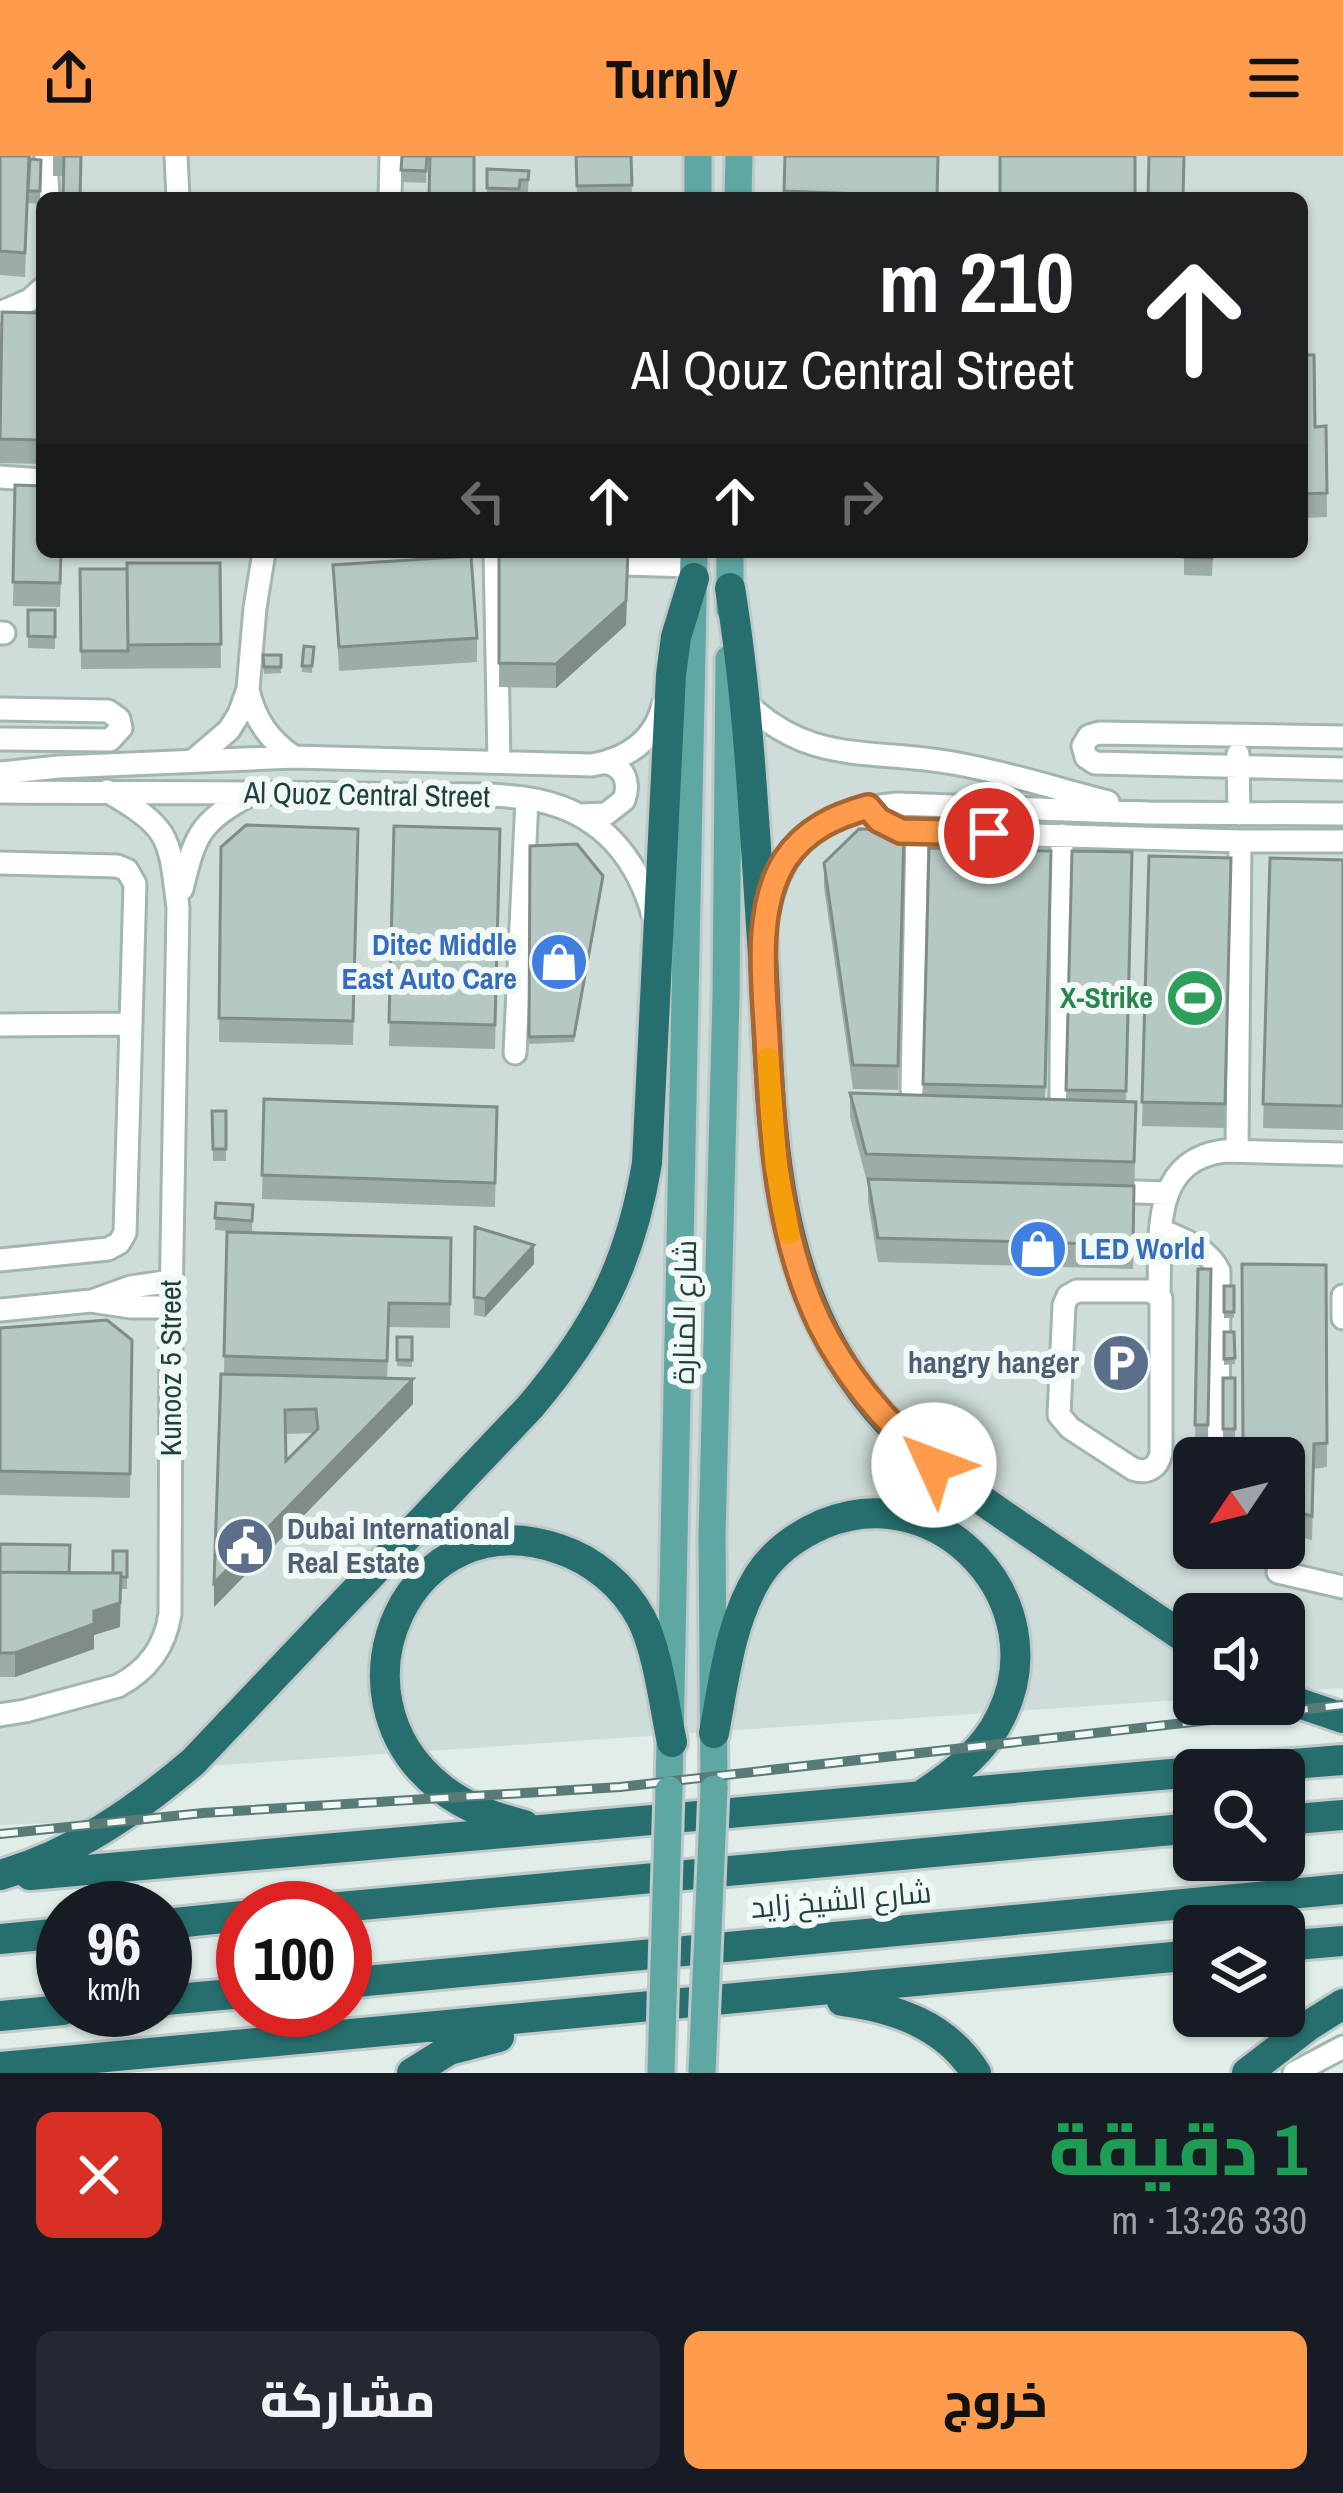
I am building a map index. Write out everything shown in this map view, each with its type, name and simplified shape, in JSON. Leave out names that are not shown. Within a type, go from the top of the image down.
[{"type":"highway","points":[[0,1876],[88,1838],[125,1816],[193,1762],[530,1407],[592,1325],[622,1263],[641,1197],[649,1129],[670,675],[694,565]]},
{"type":"highway","points":[[730,588],[762,942],[772,1130],[782,1199],[810,1301],[836,1354],[890,1425],[934,1465],[1173,1630]]},
{"type":"highway","points":[[714,1733],[740,1615],[774,1557],[791,1541],[832,1520],[878,1514],[924,1522],[981,1562],[1005,1601],[1016,1647],[1011,1693],[991,1735],[960,1768],[924,1794]]},
{"type":"highway","points":[[542,1830],[482,1812],[442,1789],[408,1754],[396,1732],[387,1708],[384,1671],[390,1634],[413,1589],[430,1571],[474,1546],[498,1540],[554,1547],[589,1562],[630,1601],[648,1634],[672,1742]]},
{"type":"highway","points":[[1305,1705],[1343,1718]]},
{"type":"highway","points":[[1305,1763],[1343,1760]]},
{"type":"highway","points":[[0,1876],[1173,1774]]},
{"type":"highway","points":[[1305,1818],[1343,1815]]},
{"type":"highway","name":"شارع الشيخ زايد","points":[[372,1904],[1173,1830]]},
{"type":"highway","name":"شارع الشيخ زايد","points":[[372,1980],[1343,1889]]},
{"type":"highway","points":[[0,1939],[36,1936]]},
{"type":"highway","points":[[1305,1944],[1343,1941]]},
{"type":"highway","points":[[0,2067],[1173,1957]]},
{"type":"highway","points":[[788,1994],[900,2013],[944,2037],[976,2073]]},
{"type":"highway","points":[[1247,2073],[1343,2004]]},
{"type":"highway","points":[[0,2015],[36,2012]]},
{"type":"highway","points":[[412,2073],[449,2050],[569,2015]]},
{"type":"main road","points":[[698,156],[698,192]]},
{"type":"main road","points":[[738,192],[739,156]]},
{"type":"main road","name":"شارع المنارة","points":[[702,2073],[714,1789],[712,1536],[726,996],[730,558]]},
{"type":"main road","name":"شارع المنارة","points":[[662,2073],[694,565]]},
{"type":"street","points":[[46,156],[48,192]]},
{"type":"street","points":[[176,156],[178,192]]},
{"type":"street","points":[[390,192],[391,156]]},
{"type":"street","points":[[0,313],[36,294]]},
{"type":"street","points":[[0,477],[36,480]]},
{"type":"street","points":[[249,558],[259,578]]},
{"type":"street","points":[[194,760],[229,730],[248,689],[263,558]]},
{"type":"street","points":[[495,558],[499,761]]},
{"type":"street","points":[[572,558],[586,563],[694,565]]},
{"type":"street","points":[[607,763],[624,757],[660,721],[670,675]]},
{"type":"street","points":[[248,689],[256,717],[271,740],[294,757]]},
{"type":"street","points":[[743,700],[778,729],[819,748],[954,763],[1149,813]]},
{"type":"street","points":[[0,710],[108,711],[119,719],[121,728],[110,740],[0,739]]},
{"type":"street","points":[[1343,737],[1099,733],[1089,736],[1083,746],[1086,757],[1096,763],[1343,769]]},
{"type":"street","points":[[1238,735],[1239,814]]},
{"type":"street","name":"Al Quoz Central Street","points":[[0,773],[294,757],[607,763]]},
{"type":"street","points":[[580,815],[606,814],[624,800],[625,776],[607,763]]},
{"type":"street","name":"Kunooz 5 Street","points":[[0,1715],[118,1685],[141,1672],[164,1640],[170,1614],[178,908],[171,854],[161,832],[145,814],[107,791]]},
{"type":"street","name":"Al Quoz Central Street","points":[[0,792],[256,792],[544,802],[580,815],[610,838],[634,868],[652,911],[657,939]]},
{"type":"street","points":[[0,808],[40,792]]},
{"type":"street","name":"Kunooz 5 Street","points":[[178,908],[199,834],[218,814],[256,792]]},
{"type":"street","points":[[515,1052],[527,800]]},
{"type":"street","points":[[868,807],[893,829],[917,831],[1343,841]]},
{"type":"street","points":[[762,942],[773,887],[785,860],[817,827],[840,814],[868,807],[1343,814]]},
{"type":"street","points":[[912,1090],[917,831]]},
{"type":"street","points":[[1061,1099],[1062,836]]},
{"type":"street","points":[[1237,1151],[1240,841]]},
{"type":"street","points":[[0,863],[117,866],[131,874],[135,884],[127,1203],[122,1239],[103,1250],[0,1260]]},
{"type":"street","points":[[0,1025],[131,1024]]},
{"type":"street","points":[[1159,1295],[1077,1291],[1064,1305],[1062,1420],[1139,1472],[1151,1469],[1161,1454],[1161,1230],[1167,1193],[1180,1170],[1212,1153],[1343,1154]]},
{"type":"street","points":[[1097,1191],[1167,1193]]},
{"type":"street","points":[[1161,1230],[1204,1252],[1219,1271],[1218,1437]]},
{"type":"street","points":[[0,1310],[91,1301],[131,1287],[172,1281]]},
{"type":"street","points":[[1343,1296],[1343,1318]]},
{"type":"street","points":[[91,1301],[171,1307]]},
{"type":"street","points":[[1278,1572],[1343,1588]]},
{"type":"street","points":[[1294,2073],[1343,2047]]},
{"type":"shaded area","points":[[0,156],[1343,156],[1343,1688],[1305,1691],[1305,1593],[1173,1593],[1173,1700],[178,1768],[136,1820],[0,1825]]},
{"type":"building","points":[[0,156],[29,156],[25,253],[0,251]]},
{"type":"building","points":[[64,156],[81,156],[80,192],[63,192]]},
{"type":"building","points":[[402,156],[427,156],[426,171],[401,170]]},
{"type":"building","points":[[430,156],[474,156],[474,192],[429,192]]},
{"type":"building","points":[[576,156],[631,156],[632,185],[577,186]]},
{"type":"building","points":[[785,156],[938,156],[937,192],[784,191]]},
{"type":"building","points":[[1000,156],[1135,156],[1135,192],[1000,192]]},
{"type":"building","points":[[1149,156],[1184,156],[1183,192],[1148,192]]},
{"type":"building","points":[[30,159],[41,160],[40,191],[28,191]]},
{"type":"building","points":[[487,169],[529,171],[528,180],[520,180],[519,189],[487,188]]},
{"type":"building","points":[[2,312],[36,313],[36,440],[0,439]]},
{"type":"building","points":[[1308,355],[1314,355],[1315,427],[1326,426],[1327,493],[1308,494]]},
{"type":"building","points":[[15,485],[36,486],[36,558],[61,558],[60,583],[13,582]]},
{"type":"building","points":[[471,558],[477,638],[339,647],[333,565]]},
{"type":"building","points":[[499,558],[628,558],[626,601],[556,664],[499,663]]},
{"type":"building","points":[[127,563],[220,563],[221,644],[128,645]]},
{"type":"building","points":[[80,569],[127,569],[128,651],[81,651]]},
{"type":"building","points":[[28,610],[55,610],[55,637],[28,636]]},
{"type":"building","points":[[304,646],[314,647],[312,666],[302,666]]},
{"type":"building","points":[[263,655],[281,655],[281,667],[264,667]]},
{"type":"building","points":[[246,825],[358,829],[353,1021],[219,1018],[221,847]]},
{"type":"building","points":[[394,826],[500,829],[495,1025],[389,1022]]},
{"type":"building","points":[[859,829],[904,830],[898,1066],[853,1065],[824,863]]},
{"type":"building","name":"Ditec Middle East Auto Care","points":[[577,844],[603,876],[574,1036],[529,1037],[530,846]]},
{"type":"building","points":[[929,848],[1051,851],[1045,1087],[923,1084]]},
{"type":"building","points":[[1072,851],[1132,852],[1126,1091],[1066,1090]]},
{"type":"building","points":[[1149,856],[1231,858],[1225,1104],[1142,1102]]},
{"type":"building","points":[[1270,858],[1343,860],[1343,1106],[1263,1104]]},
{"type":"building","points":[[850,1093],[1136,1102],[1134,1162],[866,1154]]},
{"type":"building","points":[[264,1099],[497,1107],[495,1183],[262,1175]]},
{"type":"building","points":[[212,1111],[226,1111],[226,1149],[213,1149]]},
{"type":"building","points":[[868,1179],[1134,1186],[1133,1245],[878,1238]]},
{"type":"building","points":[[216,1203],[253,1205],[252,1221],[215,1218]]},
{"type":"building","points":[[475,1227],[534,1245],[485,1299],[474,1297]]},
{"type":"building","points":[[227,1232],[451,1238],[450,1304],[389,1303],[387,1361],[224,1356]]},
{"type":"building","points":[[1242,1264],[1326,1265],[1327,1443],[1314,1444],[1312,1516],[1305,1514],[1305,1437],[1243,1437]]},
{"type":"building","points":[[1198,1269],[1211,1269],[1208,1425],[1195,1425]]},
{"type":"building","points":[[1224,1286],[1234,1286],[1234,1312],[1224,1312]]},
{"type":"building","points":[[107,1320],[132,1340],[130,1474],[0,1471],[0,1328]]},
{"type":"building","points":[[1224,1332],[1234,1332],[1235,1358],[1224,1359]]},
{"type":"building","points":[[397,1337],[412,1337],[412,1360],[397,1360]]},
{"type":"building","name":"Dubai International Real Estate","points":[[221,1374],[413,1379],[214,1583]],"holes":[[[316,1409],[318,1429],[286,1461],[285,1410]]]},
{"type":"building","points":[[1223,1378],[1235,1378],[1235,1429],[1223,1429]]},
{"type":"building","points":[[0,1544],[70,1545],[69,1573],[0,1572]]},
{"type":"building","points":[[113,1551],[127,1551],[127,1577],[113,1573]]},
{"type":"building","points":[[0,1572],[121,1573],[120,1603],[94,1611],[94,1624],[15,1653],[0,1653]]},
{"type":"railway","points":[[0,1834],[203,1813],[620,1787],[1343,1705]]},
{"type":"slow traffic","points":[[768,1058],[776,1165],[789,1234]]},
{"type":"place","name":"Ditec Middle East Auto Care","points":[[559,962]]},
{"type":"place","name":"X-Strike","points":[[1195,998]]},
{"type":"place","name":"LED World","points":[[1038,1249]]},
{"type":"place","name":"hangry hanger","points":[[1121,1363]]},
{"type":"place","name":"Dubai International Real Estate","points":[[245,1546]]},
{"type":"route","points":[[934,1465],[890,1425],[853,1379],[810,1301],[789,1234],[776,1165],[762,942],[773,887],[785,860],[805,836],[840,814],[868,807],[879,820],[901,831],[989,833]]}]
